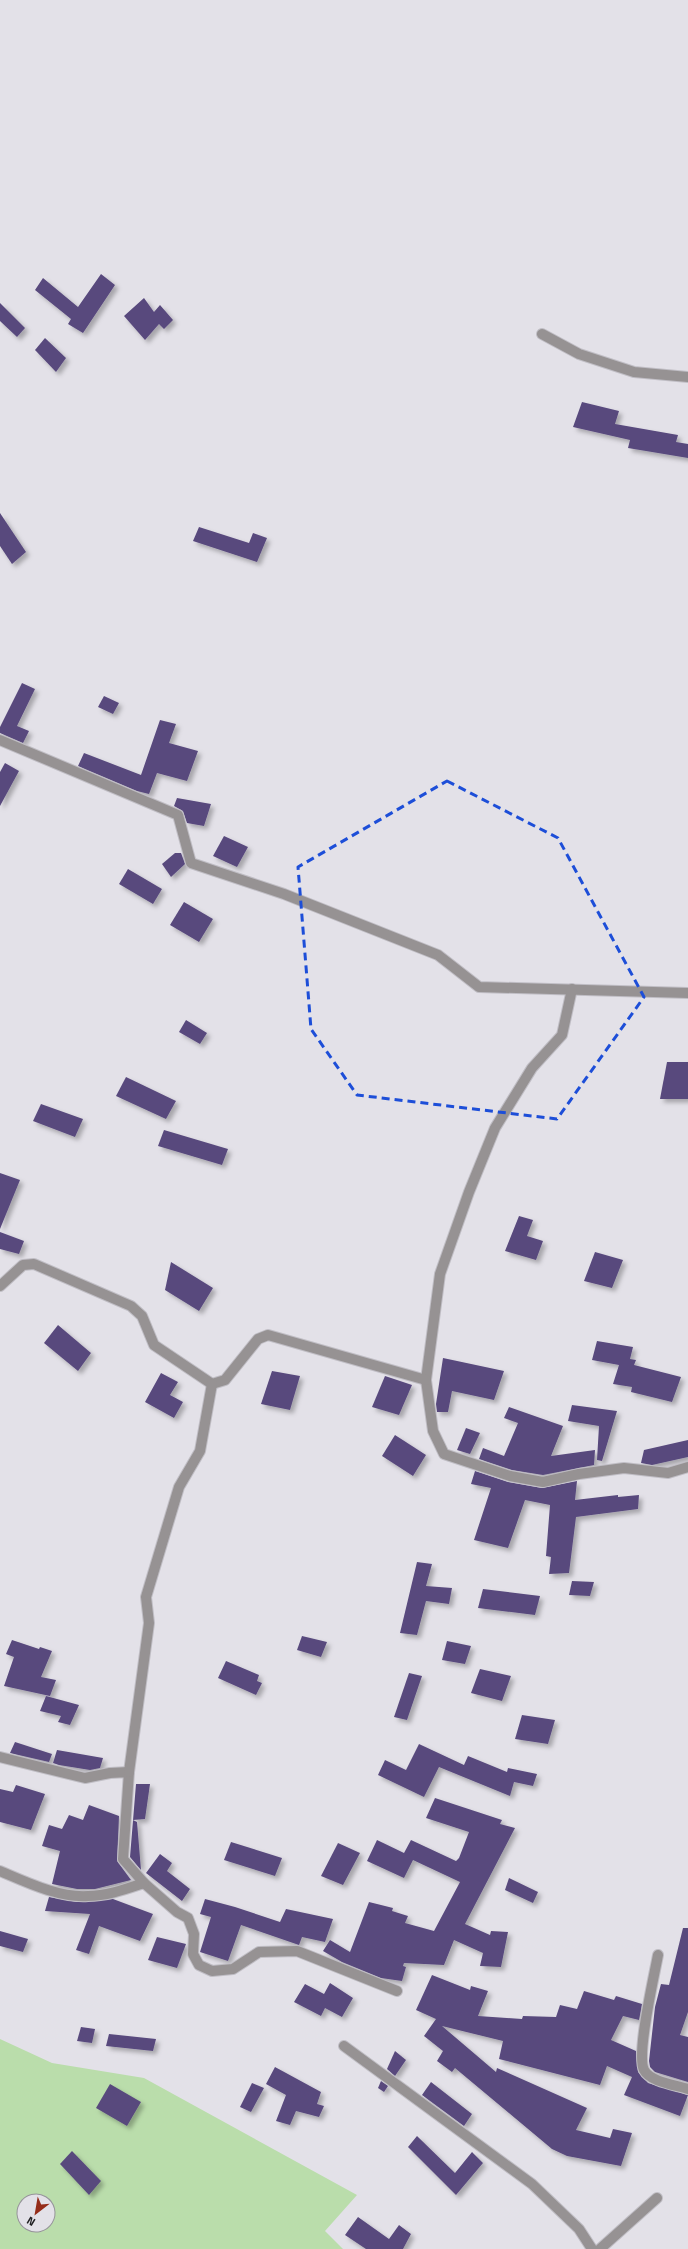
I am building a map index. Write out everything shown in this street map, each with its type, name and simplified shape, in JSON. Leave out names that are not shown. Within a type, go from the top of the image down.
[{"type":"street","points":[[542,334],[579,354],[634,372],[688,377]]},
{"type":"street","points":[[0,740],[178,815],[191,863],[284,894],[438,955],[479,987],[688,993]]},
{"type":"street","points":[[572,990],[562,1035],[532,1068],[496,1128],[469,1192],[440,1274],[426,1380],[433,1431],[444,1454],[510,1476],[543,1482],[579,1474],[624,1468],[668,1473],[688,1467]]},
{"type":"street","points":[[0,1286],[23,1265],[34,1264],[131,1306],[142,1316],[154,1345],[212,1384]]},
{"type":"street","points":[[212,1384],[225,1380],[258,1339],[268,1335],[426,1380]]},
{"type":"street","points":[[212,1384],[200,1451],[179,1488],[146,1597],[149,1623],[129,1772],[123,1860],[144,1883],[177,1912],[188,1918],[194,1934],[193,1954],[199,1965],[212,1971],[233,1969],[259,1952],[297,1951],[397,1991]]},
{"type":"street","points":[[0,1758],[85,1778],[110,1773],[129,1772]]},
{"type":"street","points":[[0,1871],[42,1889],[86,1897],[110,1894],[144,1883]]},
{"type":"street","points":[[658,1955],[646,2024],[642,2036],[642,2060],[644,2070],[653,2078],[688,2089]]},
{"type":"street","points":[[344,2046],[532,2184],[579,2229],[592,2249]]},
{"type":"street","points":[[600,2249],[657,2198]]},
{"type":"highlighted area","points":[[447,781],[558,838],[644,997],[557,1119],[357,1095],[311,1029],[298,867]]},
{"type":"green space","points":[[0,2039],[52,2063],[144,2078],[357,2195],[325,2231],[343,2249],[0,2249]]},
{"type":"building","points":[[101,274],[115,285],[83,333],[68,324],[71,319],[35,290],[43,278],[78,307]]},
{"type":"building","points":[[144,298],[154,312],[160,305],[173,320],[164,329],[159,324],[145,340],[124,316]]},
{"type":"building","points":[[0,303],[25,328],[17,337],[0,321]]},
{"type":"building","points":[[45,338],[66,358],[56,372],[35,350]]},
{"type":"building","points":[[582,402],[619,411],[615,424],[678,435],[676,442],[688,444],[688,458],[628,448],[630,440],[573,427]]},
{"type":"building","points":[[0,513],[26,552],[12,564],[0,546]]},
{"type":"building","points":[[199,527],[249,543],[253,533],[267,538],[257,562],[193,541]]},
{"type":"building","points":[[22,683],[35,689],[17,726],[29,731],[23,743],[0,733],[0,727]]},
{"type":"building","points":[[104,696],[119,703],[113,714],[98,707]]},
{"type":"building","points":[[160,720],[176,724],[169,743],[198,751],[187,781],[157,773],[149,794],[137,791],[78,766],[84,753],[141,775]]},
{"type":"building","points":[[5,763],[19,771],[0,806],[0,772]]},
{"type":"building","points":[[177,798],[211,804],[204,826],[187,823],[183,811],[174,806]]},
{"type":"building","points":[[224,836],[248,847],[237,867],[213,856]]},
{"type":"building","points":[[175,853],[181,853],[185,864],[171,877],[162,864]]},
{"type":"building","points":[[128,869],[162,889],[153,904],[119,884]]},
{"type":"building","points":[[184,902],[213,919],[199,942],[170,925]]},
{"type":"building","points":[[186,1020],[207,1033],[200,1044],[179,1032]]},
{"type":"building","points":[[667,1062],[688,1062],[688,1099],[660,1099]]},
{"type":"building","points":[[126,1077],[176,1101],[166,1119],[116,1096]]},
{"type":"building","points":[[41,1104],[83,1119],[75,1137],[33,1121]]},
{"type":"building","points":[[164,1130],[228,1149],[222,1165],[158,1146]]},
{"type":"building","points":[[0,1173],[20,1180],[0,1229]]},
{"type":"building","points":[[519,1216],[533,1220],[527,1236],[543,1241],[536,1260],[505,1251]]},
{"type":"building","points":[[0,1232],[24,1241],[19,1254],[0,1249]]},
{"type":"building","points":[[595,1252],[623,1260],[612,1288],[584,1281]]},
{"type":"building","points":[[171,1262],[213,1288],[199,1311],[165,1290]]},
{"type":"building","points":[[58,1325],[91,1353],[78,1371],[44,1343]]},
{"type":"building","points":[[597,1341],[633,1347],[630,1359],[636,1360],[634,1365],[681,1377],[672,1402],[631,1392],[632,1387],[613,1384],[619,1365],[592,1360]]},
{"type":"building","points":[[443,1358],[504,1371],[494,1400],[452,1391],[448,1412],[437,1412],[436,1404]]},
{"type":"building","points":[[272,1371],[300,1376],[290,1410],[261,1404]]},
{"type":"building","points":[[161,1373],[178,1382],[170,1395],[183,1402],[174,1418],[145,1402]]},
{"type":"building","points":[[385,1376],[412,1385],[399,1415],[372,1407]]},
{"type":"building","points":[[572,1405],[617,1411],[602,1461],[597,1460],[599,1426],[568,1421]]},
{"type":"building","points":[[509,1407],[563,1426],[551,1456],[595,1450],[594,1465],[543,1475],[512,1470],[479,1459],[483,1448],[504,1456],[518,1423],[504,1418]]},
{"type":"building","points":[[466,1428],[480,1433],[470,1454],[457,1450]]},
{"type":"building","points":[[395,1435],[426,1455],[413,1476],[382,1456]]},
{"type":"building","points":[[688,1440],[688,1457],[652,1465],[641,1463],[644,1450]]},
{"type":"building","points":[[475,1471],[508,1482],[542,1488],[577,1481],[575,1500],[618,1495],[618,1497],[639,1495],[638,1509],[576,1517],[569,1573],[549,1574],[551,1557],[546,1556],[550,1505],[525,1500],[508,1548],[474,1540],[491,1488],[471,1484]]},
{"type":"building","points":[[417,1562],[432,1564],[426,1586],[452,1588],[449,1604],[426,1601],[417,1635],[400,1633]]},
{"type":"building","points":[[572,1581],[594,1582],[590,1596],[569,1595]]},
{"type":"building","points":[[483,1589],[540,1596],[535,1615],[478,1608]]},
{"type":"building","points":[[302,1636],[327,1642],[321,1657],[297,1650]]},
{"type":"building","points":[[12,1640],[39,1649],[40,1647],[52,1651],[41,1677],[56,1680],[50,1696],[4,1686],[14,1657],[6,1654]]},
{"type":"building","points":[[447,1641],[471,1646],[465,1664],[442,1660]]},
{"type":"building","points":[[226,1661],[259,1675],[257,1681],[262,1683],[256,1695],[218,1678]]},
{"type":"building","points":[[480,1669],[511,1676],[502,1701],[471,1693]]},
{"type":"building","points":[[409,1673],[422,1676],[407,1720],[394,1717]]},
{"type":"building","points":[[46,1696],[79,1705],[70,1725],[58,1722],[61,1716],[40,1711]]},
{"type":"building","points":[[522,1715],[555,1720],[548,1744],[515,1739]]},
{"type":"building","points":[[15,1742],[52,1754],[49,1762],[10,1753]]},
{"type":"building","points":[[419,1744],[464,1765],[468,1756],[507,1772],[508,1768],[537,1774],[533,1786],[514,1782],[510,1796],[439,1767],[424,1797],[378,1775],[385,1760],[406,1770]]},
{"type":"building","points":[[57,1750],[103,1758],[100,1768],[90,1770],[59,1765],[53,1763]]},
{"type":"building","points":[[136,1784],[150,1784],[145,1819],[133,1820]]},
{"type":"building","points":[[16,1785],[45,1794],[31,1830],[0,1822],[0,1789],[13,1792]]},
{"type":"building","points":[[435,1798],[502,1820],[500,1824],[515,1828],[465,1924],[490,1935],[491,1931],[508,1932],[501,1967],[480,1966],[483,1953],[454,1940],[444,1965],[404,1963],[403,1966],[406,1967],[402,1981],[381,1978],[342,1962],[323,1951],[330,1940],[350,1952],[369,1902],[393,1908],[392,1911],[408,1916],[405,1923],[434,1931],[460,1882],[413,1860],[404,1878],[367,1861],[377,1840],[404,1853],[411,1840],[456,1861],[459,1858],[469,1832],[426,1818]]},
{"type":"building","points":[[89,1805],[119,1816],[117,1861],[131,1880],[95,1889],[77,1889],[52,1884],[60,1851],[42,1846],[49,1825],[62,1829],[69,1815],[83,1820]]},
{"type":"building","points":[[133,1820],[137,1822],[141,1870],[130,1857]]},
{"type":"building","points":[[231,1842],[282,1858],[275,1876],[224,1860]]},
{"type":"building","points":[[338,1843],[360,1853],[343,1885],[321,1876]]},
{"type":"building","points":[[160,1854],[172,1863],[167,1871],[190,1889],[182,1901],[146,1873]]},
{"type":"building","points":[[509,1878],[538,1892],[533,1903],[505,1890]]},
{"type":"building","points":[[49,1897],[77,1902],[113,1899],[153,1914],[140,1941],[99,1926],[89,1954],[76,1950],[90,1914],[45,1911]]},
{"type":"building","points":[[205,1899],[280,1922],[286,1909],[333,1919],[325,1942],[302,1937],[299,1945],[241,1925],[228,1961],[200,1952],[211,1917],[200,1914]]},
{"type":"building","points":[[683,1928],[688,1928],[688,2012],[680,2035],[688,2037],[688,2082],[655,2072],[650,2067],[649,2061],[655,2007],[661,1984],[669,1985]]},
{"type":"building","points":[[0,1931],[28,1939],[23,1952],[0,1946]]},
{"type":"building","points":[[157,1937],[186,1944],[177,1968],[148,1960]]},
{"type":"building","points":[[432,1975],[470,1990],[471,1986],[488,1991],[478,2016],[522,2019],[523,2016],[556,2017],[560,2005],[577,2009],[584,1991],[614,2000],[616,1996],[642,2004],[639,2020],[623,2016],[611,2040],[636,2051],[638,2072],[648,2083],[688,2095],[680,2116],[624,2095],[632,2077],[607,2066],[600,2085],[499,2059],[503,2041],[442,2026],[496,2072],[497,2068],[587,2108],[576,2130],[610,2138],[613,2129],[632,2133],[621,2166],[567,2156],[552,2149],[455,2068],[452,2072],[437,2061],[443,2051],[424,2036],[436,2019],[416,2010]]},
{"type":"building","points":[[330,1983],[353,1998],[342,2017],[325,2008],[321,2016],[294,2002],[305,1984],[324,1994]]},
{"type":"building","points":[[81,2027],[95,2029],[92,2043],[77,2041]]},
{"type":"building","points":[[109,2034],[156,2039],[153,2051],[106,2046]]},
{"type":"building","points":[[395,2051],[406,2060],[395,2076],[387,2069]]},
{"type":"building","points":[[275,2067],[321,2092],[317,2104],[324,2106],[319,2117],[296,2111],[290,2125],[276,2121],[286,2095],[266,2084]]},
{"type":"building","points":[[381,2081],[388,2086],[384,2092],[378,2088]]},
{"type":"building","points":[[431,2082],[472,2114],[464,2126],[422,2095]]},
{"type":"building","points":[[252,2083],[264,2088],[251,2112],[240,2107]]},
{"type":"building","points":[[110,2084],[141,2102],[127,2126],[96,2108]]},
{"type":"building","points":[[417,2136],[455,2173],[472,2152],[483,2163],[456,2195],[408,2147]]},
{"type":"building","points":[[72,2151],[101,2181],[89,2195],[60,2164]]},
{"type":"building","points":[[358,2217],[389,2239],[399,2225],[411,2234],[403,2249],[366,2249],[345,2235]]}]
